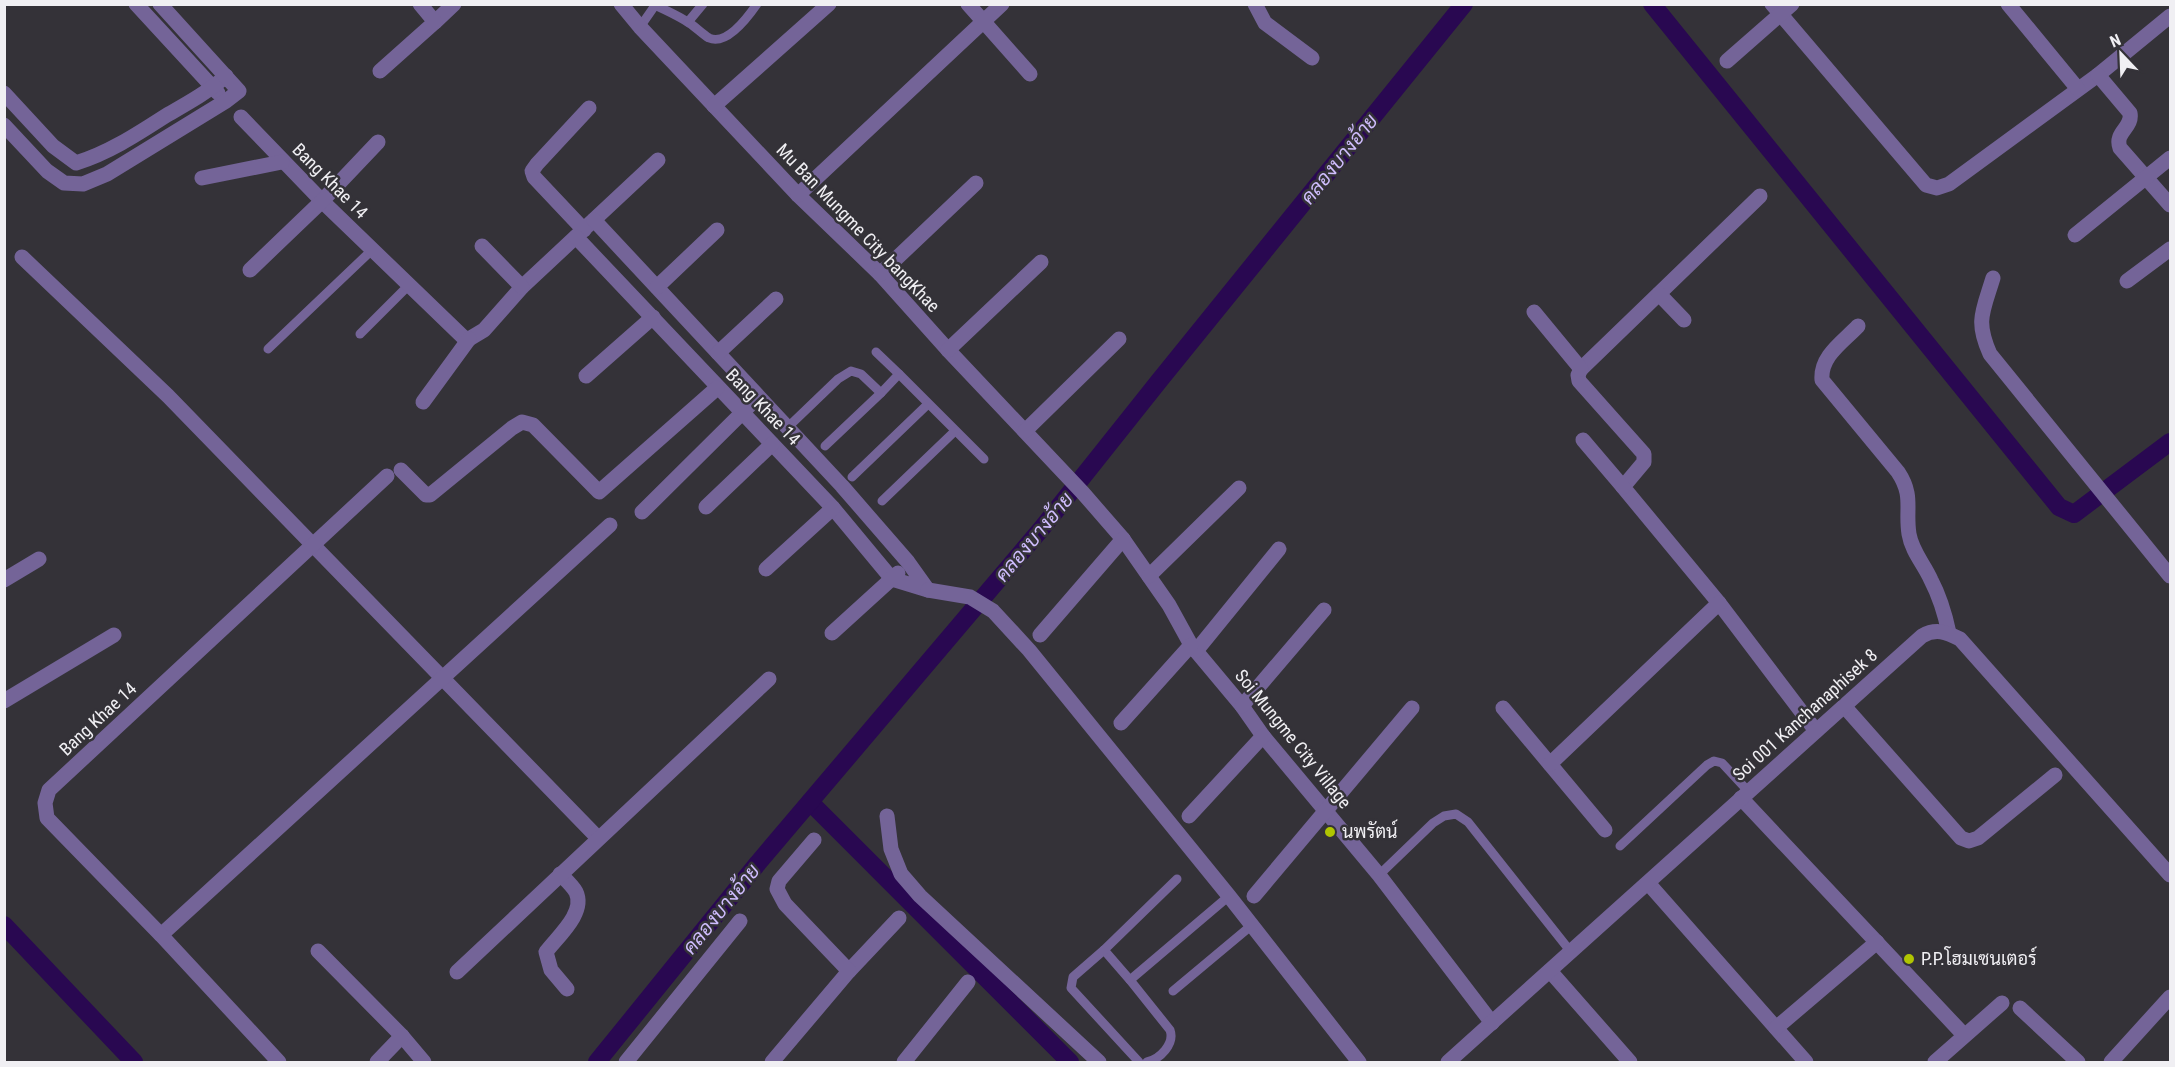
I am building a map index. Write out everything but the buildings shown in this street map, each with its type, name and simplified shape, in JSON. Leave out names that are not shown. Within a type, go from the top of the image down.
[{"type":"street","points":[[136,4],[226,102]]},
{"type":"street","points":[[4,125],[47,171],[64,183],[83,184],[107,174],[226,102],[239,91],[160,4]]},
{"type":"street","points":[[420,4],[435,22]]},
{"type":"street","points":[[380,72],[454,4]]},
{"type":"street","name":"Mu Ban Mungme City bangKhae","points":[[621,4],[798,195],[880,274],[948,350],[1069,477]]},
{"type":"street","points":[[714,106],[828,4]]},
{"type":"street","points":[[968,4],[1030,74]]},
{"type":"street","points":[[798,195],[1002,4]]},
{"type":"street","points":[[1255,4],[1265,23],[1312,58]]},
{"type":"street","points":[[2008,4],[2078,89]]},
{"type":"street","points":[[1727,61],[1782,8],[1926,185],[1937,188],[1949,184],[2098,75],[2170,16]]},
{"type":"street","points":[[2098,75],[2132,118],[2119,134],[2117,141],[2120,148],[2170,206]]},
{"type":"street","points":[[4,93],[53,146],[76,164],[93,158],[132,136],[213,87],[226,76]]},
{"type":"street","points":[[584,229],[534,177],[532,171],[589,108]]},
{"type":"street","name":"Bang Khae 14","points":[[241,117],[282,162],[372,250],[463,337],[469,339]]},
{"type":"street","points":[[250,270],[322,201],[378,142]]},
{"type":"street","points":[[2075,235],[2170,158]]},
{"type":"street","points":[[423,402],[469,339],[484,330],[522,287],[658,160]]},
{"type":"street","points":[[202,178],[282,162]]},
{"type":"street","points":[[880,274],[976,183]]},
{"type":"street","points":[[1623,487],[1644,462],[1644,454],[1579,381],[1578,375],[1581,369],[1760,196]]},
{"type":"street","name":"Bang Khae 14","points":[[584,229],[657,286],[787,428],[847,482],[928,590]]},
{"type":"street","name":"Bang Khae 14","points":[[584,229],[653,317],[717,388],[829,504],[892,579]]},
{"type":"street","points":[[657,286],[717,230]]},
{"type":"street","points":[[482,246],[522,287]]},
{"type":"street","points":[[2127,281],[2170,249]]},
{"type":"street","points":[[22,257],[168,396],[597,838]]},
{"type":"street","points":[[948,350],[1041,262]]},
{"type":"street","points":[[1993,278],[1981,319],[1982,335],[1990,354],[2170,576]]},
{"type":"street","points":[[1659,294],[1684,320]]},
{"type":"street","points":[[718,353],[776,299]]},
{"type":"street","points":[[1534,312],[1581,369]]},
{"type":"street","points":[[586,376],[653,317]]},
{"type":"street","points":[[1858,326],[1826,359],[1821,369],[1822,380],[1898,472],[1906,485],[1912,547],[1931,579],[1943,606],[1948,633],[1960,639],[2170,875]]},
{"type":"street","points":[[1025,431],[1119,339]]},
{"type":"street","name":"Bang Khae 14","points":[[279,1062],[161,935],[47,818],[45,803],[50,790],[394,473],[426,495],[430,495],[522,422],[533,424],[599,492],[717,388]]},
{"type":"street","points":[[642,512],[758,398]]},
{"type":"street","points":[[1583,440],[1719,603],[1816,731]]},
{"type":"street","points":[[706,507],[772,444]]},
{"type":"street","name":"Soi Mungme City Village","points":[[1069,477],[1123,539],[1168,605],[1193,648],[1379,875],[1492,1023]]},
{"type":"street","points":[[766,569],[829,504],[847,482]]},
{"type":"street","points":[[1149,576],[1239,489]]},
{"type":"street","points":[[161,935],[610,525]]},
{"type":"street","points":[[1040,635],[1123,539]]},
{"type":"street","points":[[1122,723],[1193,648],[1279,549]]},
{"type":"street","points":[[4,580],[39,559]]},
{"type":"street","points":[[832,633],[908,562]]},
{"type":"street","points":[[892,579],[928,590],[970,597],[993,611],[1029,650],[1229,896],[1359,1062]]},
{"type":"street","points":[[1550,764],[1719,603]]},
{"type":"street","points":[[1242,706],[1324,610]]},
{"type":"street","name":"Soi 001 Kanchanaphisek 8","points":[[1448,1062],[1922,636],[1930,631],[1940,630],[1948,633]]},
{"type":"street","points":[[4,701],[114,635]]},
{"type":"street","points":[[457,972],[597,838],[769,679]]},
{"type":"street","points":[[1844,706],[1961,838],[1969,841],[1978,838],[2055,775]]},
{"type":"street","points":[[1254,896],[1412,708]]},
{"type":"street","points":[[1503,708],[1605,830]]},
{"type":"street","points":[[1189,816],[1263,735]]},
{"type":"street","points":[[1745,794],[1877,942],[1964,1035]]},
{"type":"street","points":[[887,816],[891,849],[901,874],[920,896],[1099,1062]]},
{"type":"street","points":[[814,840],[779,881],[777,890],[784,904],[849,971]]},
{"type":"street","points":[[560,874],[575,891],[579,902],[575,914],[546,952],[551,970],[567,989]]},
{"type":"street","points":[[1648,884],[1806,1062]]},
{"type":"street","points":[[772,1062],[849,971],[899,918]]},
{"type":"street","points":[[626,1062],[740,921]]},
{"type":"street","points":[[1776,1028],[1877,942]]},
{"type":"street","points":[[318,951],[402,1036],[424,1062]]},
{"type":"street","points":[[1551,971],[1630,1062]]},
{"type":"street","points":[[904,1062],[968,982]]},
{"type":"street","points":[[2111,1062],[2170,997]]},
{"type":"street","points":[[1935,1062],[2002,1003]]},
{"type":"street","points":[[2020,1008],[2078,1062]]},
{"type":"street","points":[[377,1062],[402,1036]]},
{"type":"lane","points":[[688,22],[703,4]]},
{"type":"lane","points":[[640,27],[656,5],[688,22],[710,38],[717,39],[727,36],[747,18],[757,4]]},
{"type":"lane","points":[[268,349],[372,250]]},
{"type":"lane","points":[[360,334],[409,285]]},
{"type":"lane","points":[[876,352],[984,459]]},
{"type":"lane","points":[[787,428],[838,379],[851,371],[861,374],[881,393]]},
{"type":"lane","points":[[825,446],[899,374]]},
{"type":"lane","points":[[847,482],[928,404]]},
{"type":"lane","points":[[882,501],[955,430]]},
{"type":"lane","points":[[1620,846],[1714,761],[1722,763],[1745,794]]},
{"type":"lane","points":[[1379,875],[1433,823],[1444,816],[1456,814],[1468,822],[1572,952]]},
{"type":"lane","points":[[1139,1062],[1071,988],[1073,977],[1177,879]]},
{"type":"lane","points":[[1130,980],[1229,896]]},
{"type":"lane","points":[[1173,991],[1252,925]]},
{"type":"lane","points":[[1104,950],[1170,1030],[1172,1036],[1170,1044],[1152,1061],[1147,1062]]},
{"type":"waterway","name":"คลองบางอ้าย","points":[[597,1062],[758,863],[1042,528],[1464,4]]},
{"type":"waterway","points":[[1652,4],[2059,507],[2074,514],[2170,442]]},
{"type":"waterway","points":[[810,802],[1070,1062]]},
{"type":"waterway","points":[[4,925],[134,1062]]},
{"type":"place","name":"นพรัตน์","points":[[1330,832]]},
{"type":"place","name":"P.P.โฮมเซนเตอร์","points":[[1909,959]]}]
